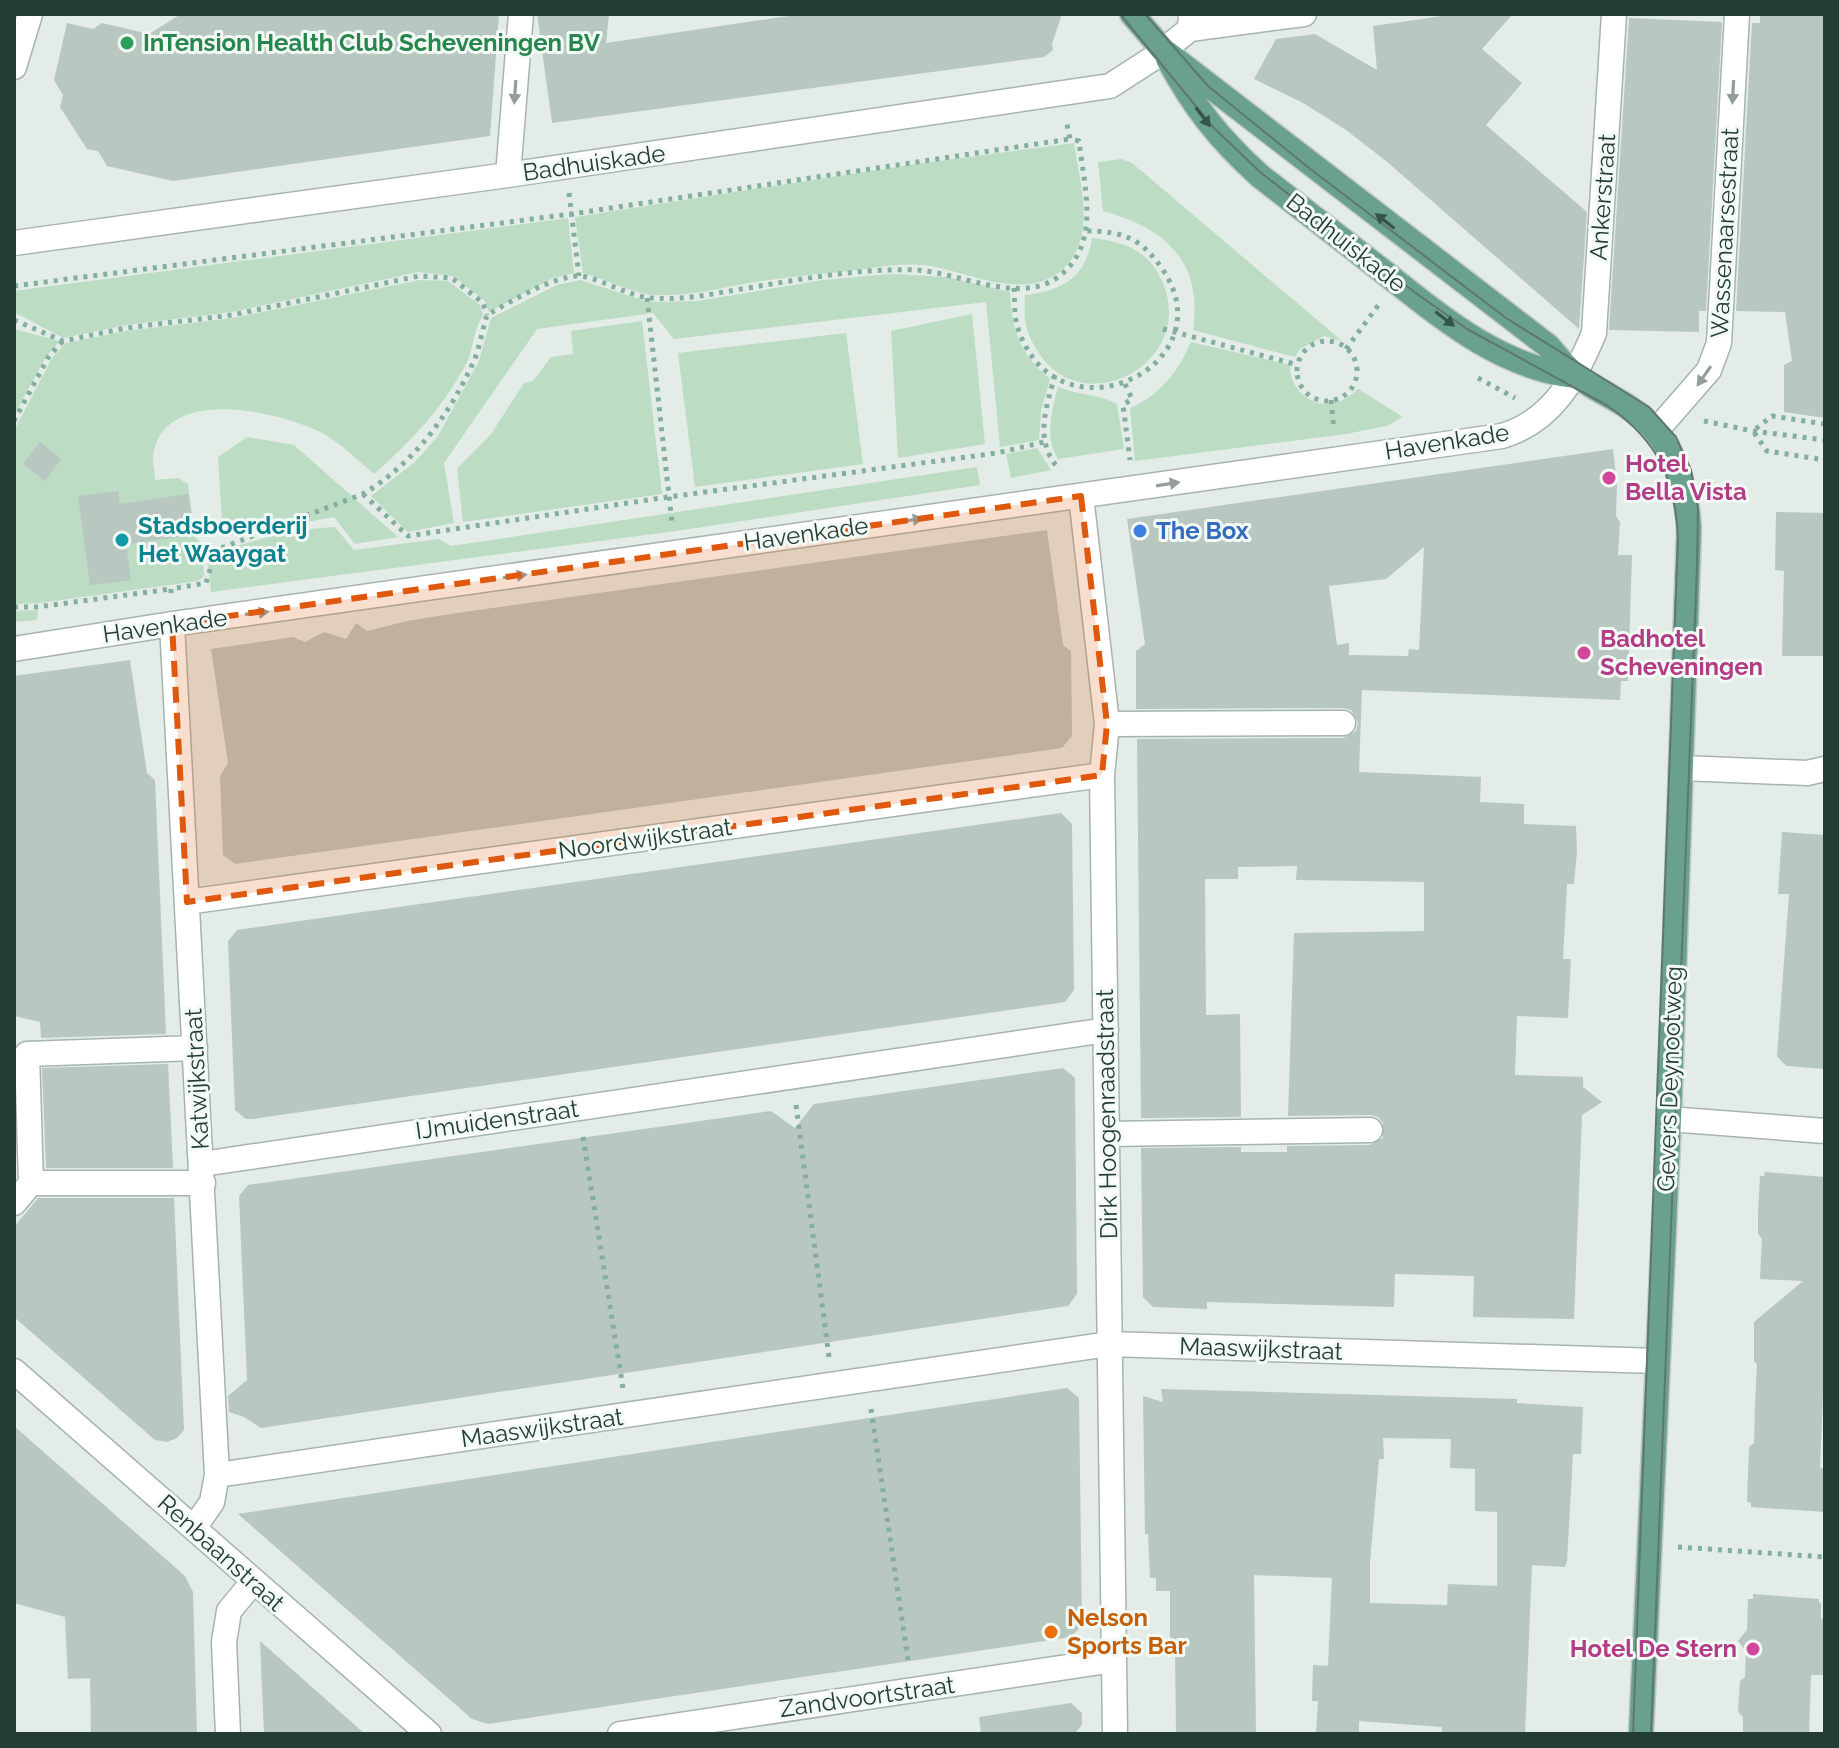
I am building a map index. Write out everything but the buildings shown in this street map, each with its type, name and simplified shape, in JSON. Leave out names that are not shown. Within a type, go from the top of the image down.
[{"type":"main road","points":[[1132,14],[1163,50]]},
{"type":"main road","name":"Badhuiskade","points":[[1163,50],[1190,99],[1210,127],[1229,149],[1271,185],[1463,333],[1519,363],[1546,373],[1575,376]]},
{"type":"main road","name":"Badhuiskade","points":[[1163,50],[1548,346],[1575,376],[1633,410],[1656,431]]},
{"type":"main road","name":"Gevers Deynootweg","points":[[1641,1734],[1669,1119],[1689,528],[1687,501],[1676,462],[1656,431]]},
{"type":"street","points":[[14,67],[30,14]]},
{"type":"street","points":[[508,175],[521,14]]},
{"type":"street","points":[[1163,50],[1190,22],[1304,14]]},
{"type":"street","name":"Ankerstraat","points":[[1575,376],[1594,333],[1614,14]]},
{"type":"street","name":"Wassenaarsestraat","points":[[1656,431],[1709,370],[1719,343],[1737,14]]},
{"type":"street","name":"Badhuiskade","points":[[14,243],[1062,95],[1110,86],[1163,50]]},
{"type":"street","name":"Havenkade","points":[[14,649],[1502,436],[1519,431],[1549,412],[1575,376]]},
{"type":"street","name":"Dirk Hoogenraadstraat","points":[[1081,496],[1107,724],[1102,775],[1115,1734]]},
{"type":"street","name":"Katwijkstraat","points":[[172,624],[217,1475],[212,1502],[194,1528]]},
{"type":"street","points":[[1107,724],[1343,723]]},
{"type":"street","points":[[1682,768],[1807,773],[1825,769]]},
{"type":"street","name":"Noordwijkstraat","points":[[187,902],[1102,775]]},
{"type":"street","name":"IJmuidenstraat","points":[[31,1183],[202,1174],[792,1076],[1106,1030]]},
{"type":"street","points":[[14,1203],[31,1183],[27,1054],[195,1048]]},
{"type":"street","points":[[1669,1119],[1825,1131]]},
{"type":"street","points":[[1107,1134],[1370,1130]]},
{"type":"street","name":"Maaswijkstraat","points":[[217,1475],[1109,1344],[1657,1361]]},
{"type":"street","name":"Renbaanstraat","points":[[14,1371],[429,1734]]},
{"type":"street","points":[[228,1734],[224,1642],[229,1611],[253,1582]]},
{"type":"street","name":"Zandvoortstraat","points":[[620,1734],[1114,1660]]},
{"type":"path","points":[[1062,95],[1070,139]]},
{"type":"path","points":[[14,286],[571,214],[1070,139],[1079,141],[1088,224],[1085,242],[1073,263],[1060,276],[1043,286],[1000,287],[948,273],[891,270],[751,287],[697,298],[647,298],[579,276],[554,281],[487,315]]},
{"type":"path","points":[[565,167],[579,276]]},
{"type":"path","points":[[1014,288],[1016,323],[1027,347],[1045,369],[1085,387],[1105,389],[1125,384],[1147,371],[1163,355],[1174,332],[1177,319],[1170,280],[1140,243],[1127,236],[1086,231]]},
{"type":"path","points":[[14,320],[63,341],[126,328],[232,315],[419,276],[452,278],[483,303],[487,315],[474,361],[433,433],[383,481],[363,494],[216,550],[206,583],[37,607],[14,607]]},
{"type":"path","points":[[647,298],[670,511]]},
{"type":"path","points":[[1346,349],[1380,302]]},
{"type":"path","points":[[1163,329],[1298,365]]},
{"type":"path","points":[[14,421],[49,356],[63,341]]},
{"type":"path","points":[[1332,342],[1346,349],[1355,359],[1356,378],[1352,387],[1337,399],[1318,400],[1309,395],[1298,378],[1298,365],[1306,351],[1314,345],[1332,342]]},
{"type":"path","points":[[1055,375],[1045,411],[1044,442],[1047,455],[1081,496]]},
{"type":"path","points":[[1125,384],[1132,399],[1123,405],[1134,489]]},
{"type":"path","points":[[1680,406],[1706,423],[1825,440]]},
{"type":"path","points":[[1753,431],[1772,416],[1825,424]]},
{"type":"path","points":[[1753,431],[1767,451],[1825,460]]},
{"type":"path","points":[[363,494],[408,536],[997,453],[1044,442]]},
{"type":"path","points":[[171,589],[172,624]]},
{"type":"path","points":[[792,1076],[833,1385]]},
{"type":"path","name":"IJmuidenstraat","points":[[582,1132],[627,1415]]},
{"type":"path","points":[[867,1380],[913,1691]]},
{"type":"path","points":[[1649,1545],[1825,1557]]},
{"type":"highlighted area","points":[[1081,496],[1107,724],[1102,775],[187,902],[172,624]]},
{"type":"green space","points":[[1074,143],[1084,212],[1083,230],[1071,260],[1058,273],[1042,281],[1009,284],[940,268],[906,265],[776,279],[677,295],[653,295],[583,273],[575,217],[916,164]]},
{"type":"green space","points":[[1122,159],[1132,163],[1342,341],[1324,336],[1300,349],[1295,357],[1193,330],[1195,306],[1192,285],[1175,251],[1145,227],[1103,211],[1098,162]]},
{"type":"green space","points":[[568,218],[574,273],[553,278],[489,312],[485,301],[453,276],[419,272],[232,312],[126,325],[63,338],[14,312],[14,291]]},
{"type":"green space","points":[[1092,238],[1124,245],[1149,260],[1161,279],[1169,308],[1165,335],[1152,357],[1132,373],[1108,382],[1083,383],[1059,374],[1036,349],[1026,323],[1025,295],[1050,290],[1070,280],[1084,263]]},
{"type":"green space","points":[[891,274],[947,277],[1010,292],[1015,330],[1024,351],[1050,379],[1041,411],[1039,440],[1000,447],[986,302],[674,339],[653,313],[537,329],[444,463],[454,523],[408,532],[371,496],[415,462],[438,436],[479,361],[491,318],[557,285],[580,280],[649,302],[698,301],[823,280]]},
{"type":"green space","points":[[420,280],[448,281],[480,305],[483,315],[467,362],[445,398],[400,451],[374,474],[327,436],[302,424],[252,412],[225,409],[200,411],[178,419],[162,433],[153,455],[155,480],[178,478],[188,484],[195,537],[202,544],[204,576],[198,581],[14,604],[14,431],[52,358],[66,343],[126,331],[233,318]]},
{"type":"green space","points":[[972,314],[985,444],[898,458],[891,331]]},
{"type":"green space","points":[[642,321],[662,494],[463,522],[457,469],[491,434],[524,383],[533,381],[551,357],[573,354],[571,331]]},
{"type":"green space","points":[[14,329],[60,341],[46,357],[14,415]]},
{"type":"green space","points":[[846,333],[863,464],[695,487],[678,353]]},
{"type":"green space","points":[[1191,342],[1290,365],[1299,391],[1322,404],[1343,400],[1358,389],[1403,417],[1386,426],[1346,434],[1135,461],[1130,408],[1141,403],[1167,381]]},
{"type":"green space","points":[[1058,387],[1117,404],[1124,449],[1058,459],[1050,433]]},
{"type":"green space","points":[[247,437],[294,445],[398,537],[355,544],[334,517],[223,537],[218,457]]},
{"type":"green space","points":[[1037,448],[1051,470],[1011,478],[1006,454]]},
{"type":"green space","points":[[977,467],[980,485],[669,532],[211,592],[207,555],[302,530],[335,527],[354,550],[439,539],[451,546]]},
{"type":"green space","points":[[38,610],[37,620],[14,622],[14,611]]},
{"type":"tram line","points":[[1120,14],[1214,128],[1260,172],[1467,329],[1608,406],[1640,433],[1668,479],[1678,538],[1633,1734]]},
{"type":"tram line","points":[[1145,14],[1208,86],[1309,168],[1506,318],[1649,407],[1676,437],[1691,470],[1698,509],[1697,567],[1651,1734]]},
{"type":"place","name":"InTension Health Club Scheveningen BV","points":[[127,43]]},
{"type":"place","name":"Hotel Bella Vista","points":[[1609,478]]},
{"type":"place","name":"The Box","points":[[1140,531]]},
{"type":"place","name":"Stadsboerderij Het Waaygat","points":[[122,540]]},
{"type":"place","name":"Badhotel Scheveningen","points":[[1584,653]]},
{"type":"place","name":"Nelson Sports Bar","points":[[1051,1632]]},
{"type":"place","name":"Hotel De Stern","points":[[1753,1649]]}]
